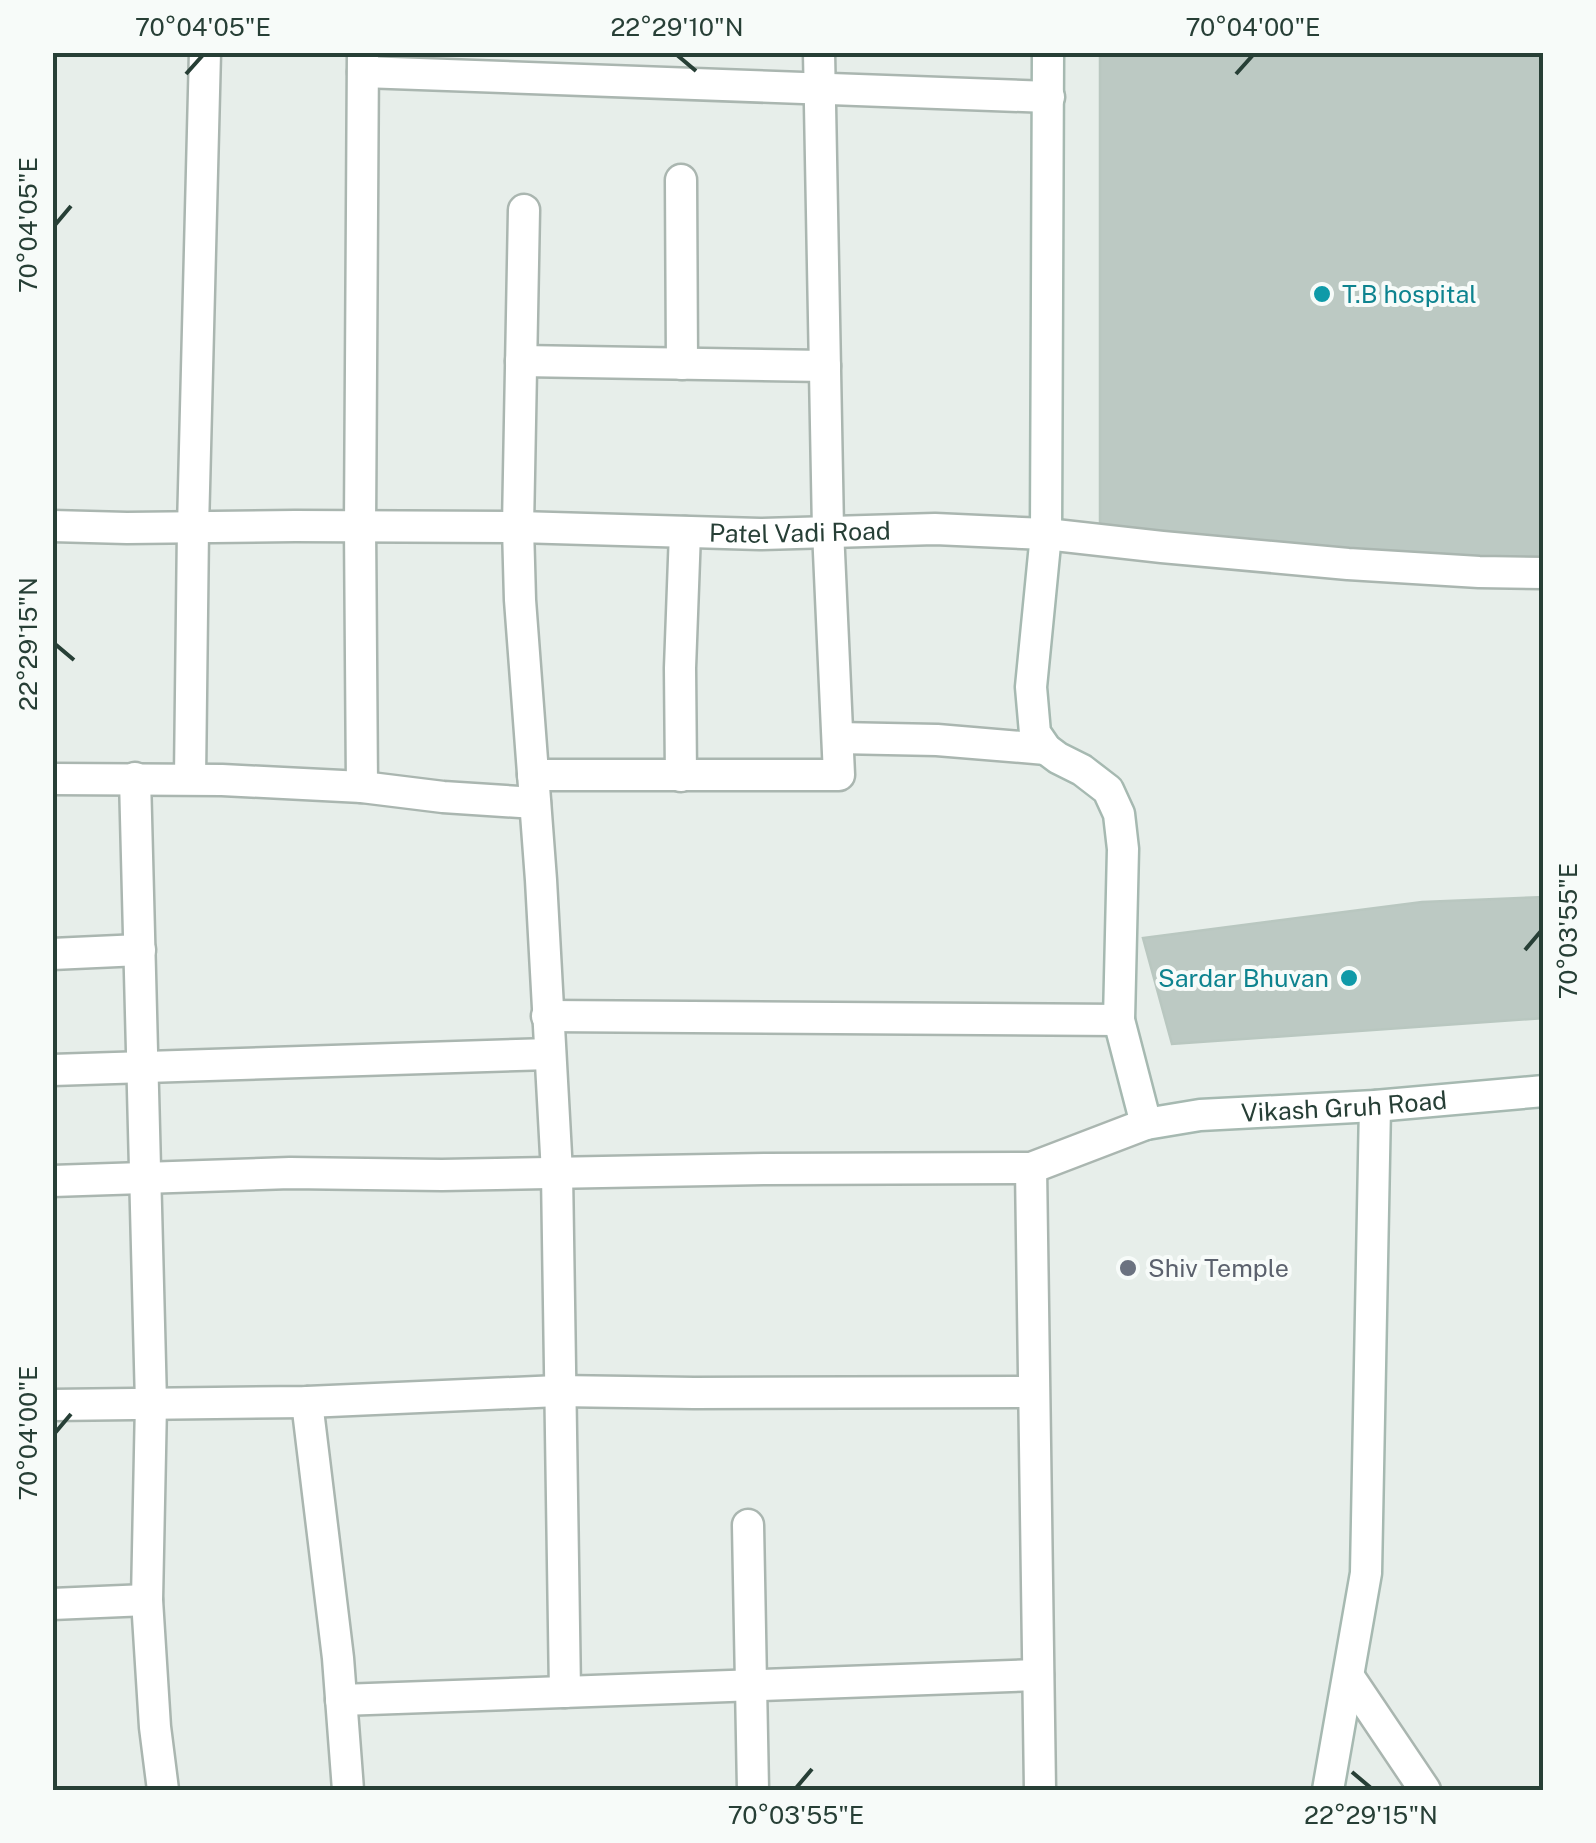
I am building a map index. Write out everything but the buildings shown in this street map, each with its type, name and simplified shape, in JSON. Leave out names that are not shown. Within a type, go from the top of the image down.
[{"type":"street","points":[[190,778],[204,52]]},
{"type":"street","points":[[52,779],[190,778],[442,797],[681,776],[840,775],[828,530],[819,52]]},
{"type":"street","points":[[1048,52],[1046,534],[1030,686],[1036,733],[1046,749],[1108,790],[1119,814],[1122,849],[1118,1020],[1146,1124]]},
{"type":"street","points":[[362,788],[363,62],[1049,97]]},
{"type":"street","points":[[681,180],[682,364]]},
{"type":"street","points":[[524,210],[520,600],[556,1173],[565,1692]]},
{"type":"street","points":[[521,362],[826,366]]},
{"type":"street","name":"Patel Vadi Road","points":[[52,526],[518,527],[760,534],[936,529],[1046,534],[1348,564],[1544,574]]},
{"type":"street","points":[[681,776],[685,532]]},
{"type":"street","points":[[838,738],[938,740],[1046,749]]},
{"type":"street","points":[[136,778],[151,1404],[147,1600],[163,1790]]},
{"type":"street","points":[[52,954],[140,950]]},
{"type":"street","points":[[547,1016],[1118,1020]]},
{"type":"street","points":[[52,1070],[550,1054]]},
{"type":"street","name":"Vikash Gruh Road","points":[[1031,1168],[1146,1124],[1200,1115],[1375,1106],[1544,1091]]},
{"type":"street","points":[[1328,1790],[1366,1573],[1375,1106]]},
{"type":"street","points":[[52,1181],[290,1173],[442,1175],[768,1168],[1031,1168],[1040,1790]]},
{"type":"street","points":[[52,1405],[307,1402],[558,1392],[1034,1392]]},
{"type":"street","points":[[307,1402],[338,1658],[348,1790]]},
{"type":"street","points":[[748,1524],[752,1790]]},
{"type":"street","points":[[52,1604],[147,1600]]},
{"type":"street","points":[[341,1700],[1038,1675]]},
{"type":"street","points":[[1349,1677],[1425,1790]]},
{"type":"place","name":"T.B hospital","points":[[1322,294]]},
{"type":"place","name":"Sardar Bhuvan","points":[[1349,978]]},
{"type":"place","name":"Shiv Temple","points":[[1128,1268]]}]
